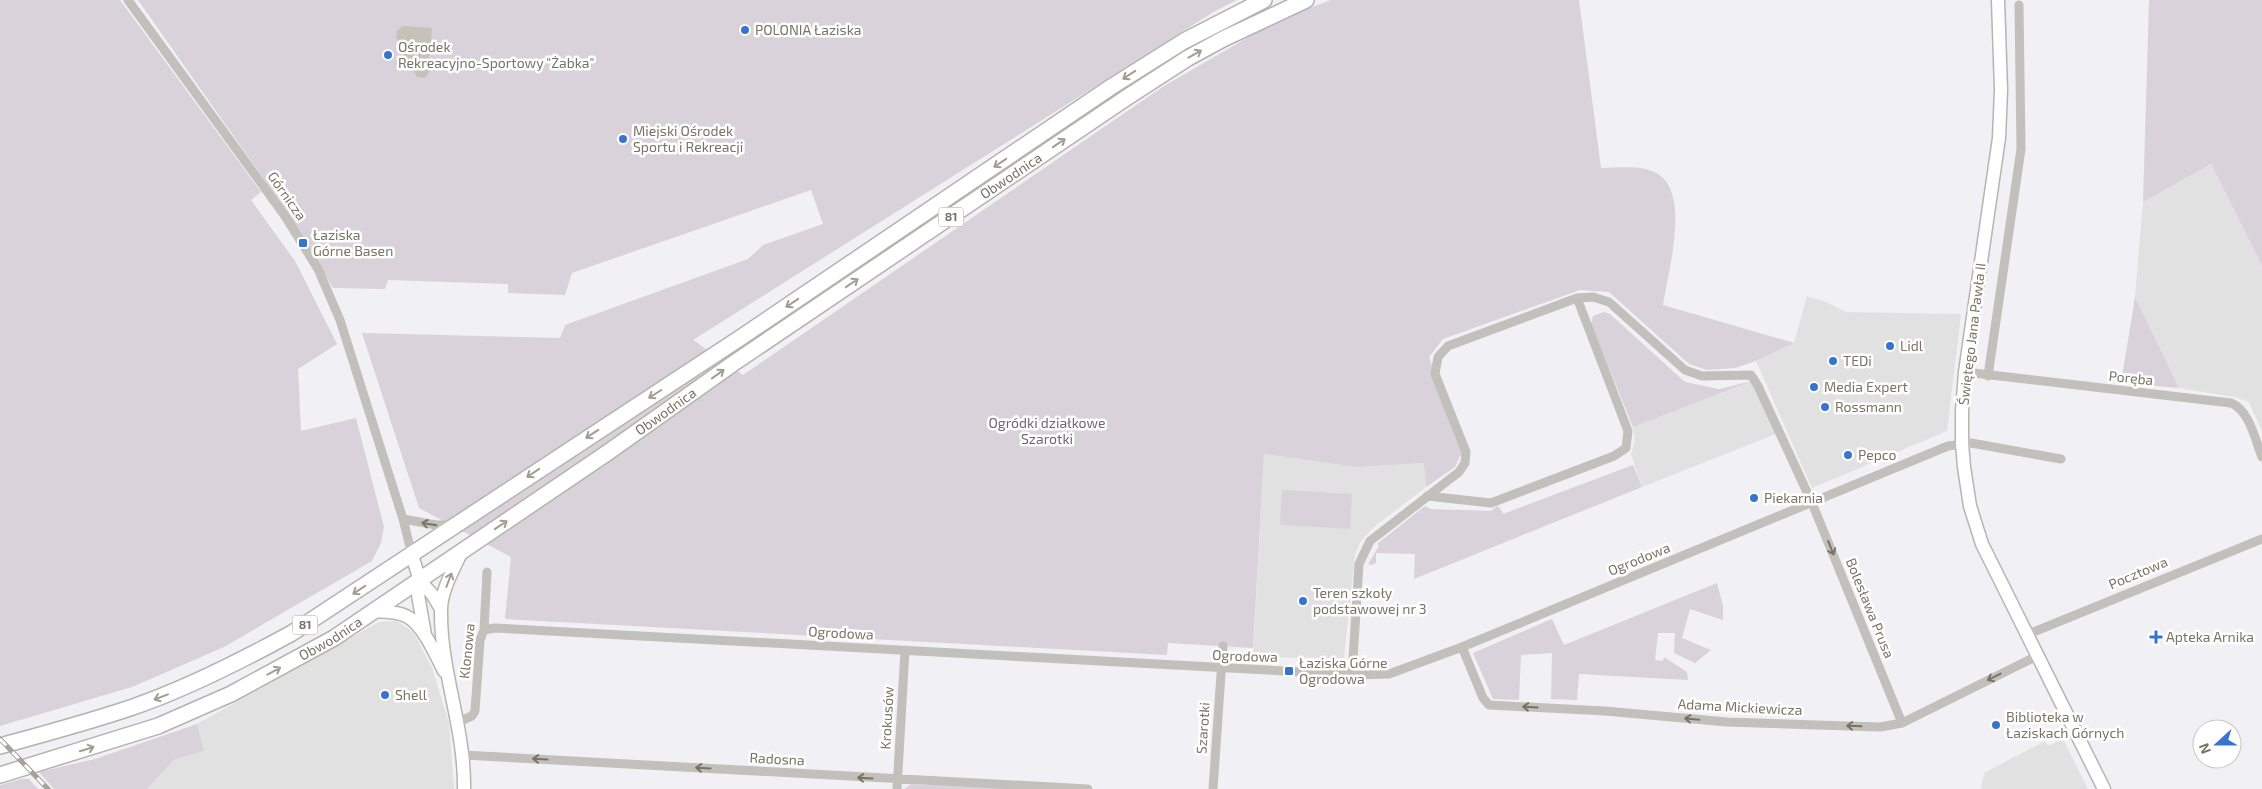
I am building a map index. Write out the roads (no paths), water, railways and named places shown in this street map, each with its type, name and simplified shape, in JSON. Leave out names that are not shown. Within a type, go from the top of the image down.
[{"type":"main road","name":"Obwodnica","points":[[0,746],[132,708],[206,678],[292,632],[726,348],[1111,87],[1184,42],[1264,0]]},
{"type":"main road","name":"Obwodnica","points":[[0,775],[135,734],[219,700],[318,647],[420,581],[734,363],[1126,98],[1188,58],[1223,39],[1306,0]]},
{"type":"street","name":"Górnicza","points":[[128,0],[285,216],[318,269],[340,320],[403,519],[412,555]]},
{"type":"street","name":"Świętego Jana Pawła II","points":[[1998,0],[2001,90],[1999,138],[1965,372],[1962,443],[1970,506],[1982,544],[2104,789]]},
{"type":"street","name":"Świętego Jana Pawła II","points":[[1988,376],[2021,149],[2019,5]]},
{"type":"street","name":"Bolesława Prusa","points":[[1577,298],[1593,296],[1610,302],[1685,370],[1702,376],[1751,375],[1758,386],[1812,503],[1902,723]]},
{"type":"street","points":[[1352,675],[1359,564],[1370,541],[1427,496],[1458,472],[1465,463],[1466,452],[1435,374],[1438,357],[1448,346],[1577,298],[1628,431],[1626,448],[1614,456],[1492,503],[1427,496]]},
{"type":"street","name":"Poręba","points":[[1965,372],[2231,403],[2240,406],[2246,416],[2262,457]]},
{"type":"street","points":[[1962,443],[2061,459]]},
{"type":"street","name":"Ogrodowa","points":[[484,630],[495,628],[1352,675],[1389,674],[1462,647],[1948,446],[1962,443]]},
{"type":"street","points":[[403,519],[436,525],[455,525]]},
{"type":"street","name":"Pocztowa","points":[[2026,635],[2262,539]]},
{"type":"street","points":[[461,553],[447,584],[441,609],[447,676],[464,755],[464,789]]},
{"type":"street","points":[[412,555],[420,581],[432,594],[441,609]]},
{"type":"street","name":"Klonowa","points":[[458,722],[472,716],[475,711],[480,640],[484,630],[487,572]]},
{"type":"street","points":[[420,581],[418,594],[425,635]]},
{"type":"street","points":[[374,611],[405,615],[411,619],[425,635],[447,676]]},
{"type":"street","name":"Szarotki","points":[[1213,789],[1223,646]]},
{"type":"street","name":"Adama Mickiewicza","points":[[1462,647],[1483,698],[1489,705],[1605,711],[1727,722],[1880,727],[1902,723],[2037,656]]},
{"type":"street","name":"Krokusów","points":[[897,784],[905,650]]},
{"type":"street","name":"Radosna","points":[[464,755],[897,784],[1088,789]]},
{"type":"railway","points":[[0,739],[48,789]]},
{"type":"place","name":"POLONIA Łaziska","points":[[745,30]]},
{"type":"place","name":"Ośrodek Rekreacyjno-Sportowy \"Żabka\"","points":[[388,55]]},
{"type":"place","name":"Miejski Ośrodek Sportu i Rekreacji","points":[[623,139]]},
{"type":"place","name":"Łaziska Górne Basen","points":[[303,243]]},
{"type":"place","name":"Lidl","points":[[1890,346]]},
{"type":"place","name":"TEDi","points":[[1833,361]]},
{"type":"place","name":"Media Expert","points":[[1814,387]]},
{"type":"place","name":"Rossmann","points":[[1825,407]]},
{"type":"place","name":"Pepco","points":[[1848,455]]},
{"type":"place","name":"Piekarnia","points":[[1754,498]]},
{"type":"place","name":"Teren szkoły podstawowej nr 3","points":[[1303,601]]},
{"type":"place","name":"Apteka Arnika","points":[[2156,637]]},
{"type":"place","name":"Łaziska Górne Ogrodowa","points":[[1289,671]]},
{"type":"place","name":"Shell","points":[[385,695]]},
{"type":"place","name":"Biblioteka w Łaziskach Górnych","points":[[1996,725]]},
{"type":"park label","name":"Ogródki działkowe Szarotki","points":[[1047,432]]}]
